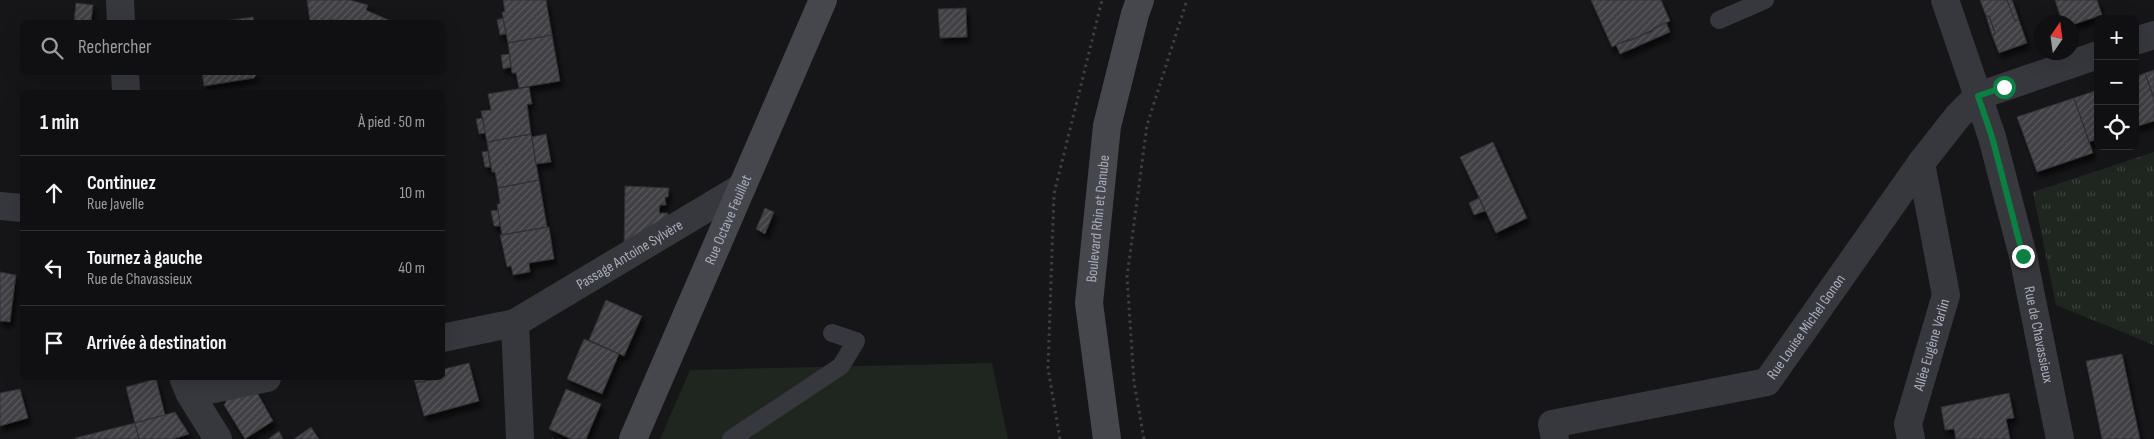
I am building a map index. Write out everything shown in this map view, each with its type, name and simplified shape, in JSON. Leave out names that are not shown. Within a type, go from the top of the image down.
[{"type":"street","points":[[120,0],[121,20]]},
{"type":"street","name":"Rue Octave Feuillet","points":[[633,439],[823,0]]},
{"type":"street","name":"Boulevard Rhin et Danube","points":[[1107,439],[1089,303],[1107,126],[1140,0]]},
{"type":"street","name":"Rue de Chavassieux","points":[[1945,0],[1992,137],[2023,256],[2060,439]]},
{"type":"street","points":[[2139,41],[2154,35]]},
{"type":"street","points":[[1978,96],[2094,56]]},
{"type":"street","points":[[125,75],[126,90]]},
{"type":"street","name":"Rue Louise Michel Gonon","points":[[1554,432],[1767,382],[1921,163],[1958,116],[1978,96]]},
{"type":"street","name":"Allée Eugène Varlin","points":[[1911,439],[1908,424],[1946,295],[1921,163]]},
{"type":"street","name":"Passage Antoine Sylvère","points":[[445,337],[515,322],[742,187]]},
{"type":"street","points":[[0,206],[20,208]]},
{"type":"street","points":[[515,322],[520,439]]},
{"type":"street","points":[[218,439],[186,386],[246,380]]},
{"type":"lane","points":[[1719,20],[1765,0]]},
{"type":"lane","points":[[731,439],[841,366],[856,341],[832,333]]},
{"type":"path","points":[[1060,439],[1048,368],[1054,194],[1102,0]]},
{"type":"path","points":[[1144,439],[1134,382],[1127,277],[1147,125],[1187,0]]},
{"type":"green space","points":[[2154,152],[2154,345],[2056,305],[2033,192]]},
{"type":"green space","points":[[992,363],[1008,439],[660,439],[690,370]]},
{"type":"building","points":[[307,0],[350,0],[368,5],[366,10],[388,20],[329,20],[310,20]]},
{"type":"building","points":[[503,0],[546,0],[552,35],[508,43],[502,12],[505,12]]},
{"type":"building","points":[[1591,0],[1661,0],[1670,21],[1630,41],[1629,39],[1612,47]]},
{"type":"building","points":[[1980,0],[2007,0],[2015,21],[2019,20],[2027,43],[1999,53],[1992,35],[1995,33],[1989,16],[1986,16]]},
{"type":"building","points":[[2007,0],[2012,0],[2019,20],[2015,21]]},
{"type":"building","points":[[2055,0],[2097,0],[2102,15],[2094,15],[2094,18],[2079,23],[2079,15],[2060,15]]},
{"type":"building","points":[[76,3],[93,5],[91,20],[74,20]]},
{"type":"building","points":[[966,8],[967,37],[940,38],[938,9]]},
{"type":"building","points":[[1986,16],[1989,16],[1995,33],[1992,35]]},
{"type":"building","points":[[253,17],[254,20],[231,20]]},
{"type":"building","points":[[503,18],[506,34],[500,35],[497,20]]},
{"type":"building","points":[[1666,22],[1670,32],[1620,54],[1616,45],[1653,31],[1652,29]]},
{"type":"building","points":[[552,35],[560,81],[519,88],[516,73],[512,73],[508,43]]},
{"type":"building","points":[[509,54],[511,67],[503,69],[501,55]]},
{"type":"building","points":[[2154,70],[2154,99],[2145,73]]},
{"type":"building","points":[[2145,73],[2154,99],[2154,121],[2139,126],[2139,105],[2139,75]]},
{"type":"building","points":[[202,75],[256,75],[254,78],[204,86]]},
{"type":"building","points":[[529,87],[532,104],[527,104],[531,134],[487,142],[481,111],[491,110],[488,94]]},
{"type":"building","points":[[2094,91],[2094,140],[2089,142],[2074,98]]},
{"type":"building","points":[[2074,98],[2093,153],[2037,172],[2017,117]]},
{"type":"building","points":[[483,118],[485,133],[479,134],[476,119]]},
{"type":"building","points":[[531,134],[539,180],[498,188],[495,172],[492,172],[487,142]]},
{"type":"building","points":[[546,134],[551,162],[536,164],[532,137]]},
{"type":"building","points":[[1493,142],[1527,218],[1496,233],[1460,157]]},
{"type":"building","points":[[488,151],[490,167],[485,167],[482,152]]},
{"type":"building","points":[[539,180],[547,227],[502,235],[497,204],[500,204],[498,188]]},
{"type":"building","points":[[625,186],[669,188],[668,197],[665,197],[666,205],[660,205],[659,213],[668,213],[667,222],[624,248]]},
{"type":"building","points":[[1479,198],[1485,211],[1474,215],[1469,203]]},
{"type":"building","points":[[765,208],[774,212],[765,234],[756,229]]},
{"type":"building","points":[[498,210],[500,226],[494,226],[491,211]]},
{"type":"building","points":[[549,227],[554,259],[529,263],[530,272],[513,275],[511,266],[507,267],[500,235]]},
{"type":"building","points":[[0,272],[16,275],[10,322],[0,321]]},
{"type":"building","points":[[606,300],[642,316],[624,356],[589,340]]},
{"type":"building","points":[[584,339],[619,354],[602,394],[567,379]]},
{"type":"building","points":[[2122,354],[2140,439],[2102,439],[2086,361]]},
{"type":"building","points":[[469,363],[479,401],[424,416],[415,383],[445,380],[445,369]]},
{"type":"building","points":[[156,380],[165,415],[135,423],[126,387]]},
{"type":"building","points":[[414,380],[428,380],[415,383]]},
{"type":"building","points":[[254,387],[273,421],[245,439],[224,405],[231,393]]},
{"type":"building","points":[[20,389],[28,418],[0,426],[0,393]]},
{"type":"building","points":[[566,389],[601,404],[586,439],[571,439],[549,429]]},
{"type":"building","points":[[2009,393],[2014,418],[2006,419],[2010,439],[1956,439],[1954,429],[1945,430],[1941,407]]},
{"type":"building","points":[[175,412],[189,434],[173,439],[139,439],[135,423]]},
{"type":"building","points":[[135,423],[139,439],[75,439],[75,438]]},
{"type":"building","points":[[311,427],[319,439],[294,439]]},
{"type":"building","points":[[279,431],[283,439],[268,439]]},
{"type":"route","points":[[2004,87],[1978,96],[1992,137],[2023,256]]}]
